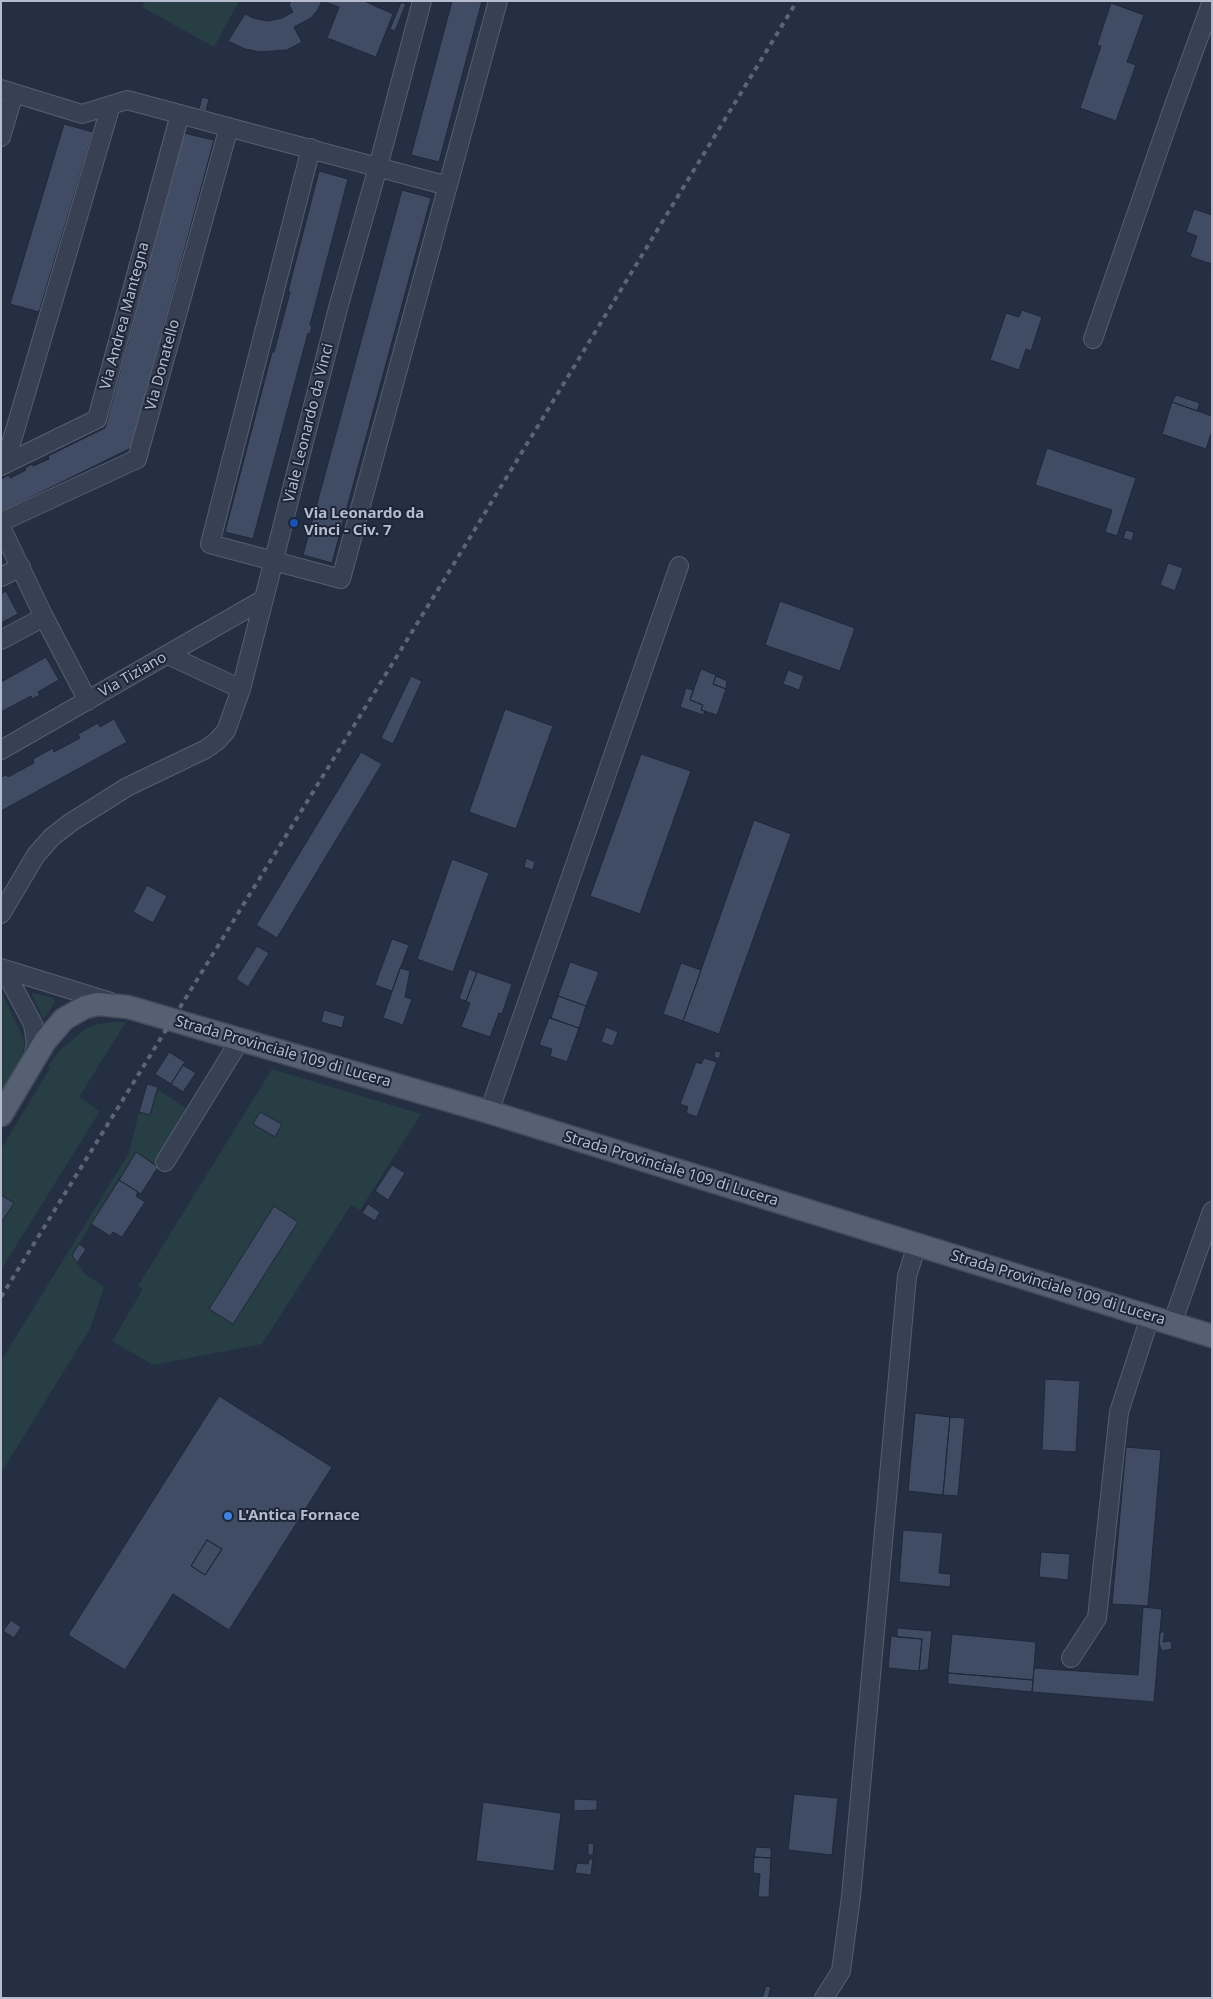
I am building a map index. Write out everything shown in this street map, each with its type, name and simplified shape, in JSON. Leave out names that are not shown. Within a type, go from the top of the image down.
[{"type":"main road","name":"Strada Provinciale 109 di Lucera","points":[[1,1115],[54,1029],[76,1012],[98,1004],[128,1007],[489,1112],[1172,1324],[1206,1331]]},
{"type":"street","name":"Viale Leonardo da Vinci","points":[[1,914],[36,855],[52,837],[70,823],[127,787],[206,749],[226,731],[241,689],[338,308],[422,1]]},
{"type":"street","points":[[311,148],[210,544],[341,579],[498,1]]},
{"type":"street","points":[[1093,338],[1169,117],[1212,1]]},
{"type":"street","points":[[1,137],[8,91],[82,114],[127,100],[448,186]]},
{"type":"street","name":"Via Andrea Mantegna","points":[[3,465],[110,105]]},
{"type":"street","name":"Via Andrea Mantegna","points":[[3,465],[97,419],[180,114]]},
{"type":"street","name":"Via Donatello","points":[[1,522],[137,459],[229,127]]},
{"type":"street","points":[[1,526],[44,617],[88,701]]},
{"type":"street","points":[[489,1112],[679,566]]},
{"type":"street","points":[[1,577],[21,567]]},
{"type":"street","name":"Via Tiziano","points":[[1,750],[264,599]]},
{"type":"street","points":[[1,640],[44,617]]},
{"type":"street","points":[[168,655],[241,689]]},
{"type":"street","points":[[1,970],[128,1007]]},
{"type":"street","points":[[1,970],[10,981],[33,1024],[36,1043],[32,1064]]},
{"type":"street","points":[[164,1162],[240,1040]]},
{"type":"street","points":[[1172,1324],[1212,1211]]},
{"type":"street","points":[[824,1998],[840,1971],[851,1897],[907,1276],[918,1245]]},
{"type":"street","points":[[1071,1658],[1097,1618],[1120,1412],[1150,1317]]},
{"type":"green space","points":[[146,1],[239,1],[214,47],[142,7]]},
{"type":"green space","points":[[1,991],[25,1042],[21,1059],[1,1093]]},
{"type":"green space","points":[[32,994],[54,998],[55,1002],[43,1019]]},
{"type":"green space","points":[[126,1022],[79,1097],[100,1111],[1,1270],[1,1223],[14,1203],[1,1195],[1,1149],[50,1068],[48,1066],[59,1051],[85,1029],[97,1024]]},
{"type":"green space","points":[[272,1069],[421,1114],[360,1210],[351,1205],[262,1344],[153,1365],[112,1341],[143,1289],[138,1286]]},
{"type":"green space","points":[[157,1089],[189,1110],[155,1165],[135,1153],[72,1255],[85,1274],[104,1287],[90,1329],[1,1473],[1,1361],[129,1153],[139,1112],[150,1114]]},
{"type":"building","points":[[291,1],[322,1],[311,18],[294,27],[302,42],[287,50],[260,52],[245,49],[228,41],[245,14],[267,21],[282,18],[293,12],[289,5]]},
{"type":"building","points":[[322,1],[364,1],[393,14],[376,57],[327,38],[339,7]]},
{"type":"building","points":[[452,1],[482,1],[439,162],[411,155]]},
{"type":"building","points":[[401,2],[406,4],[395,31],[390,29]]},
{"type":"building","points":[[1111,3],[1144,15],[1127,62],[1136,65],[1116,121],[1080,108],[1101,46],[1097,45]]},
{"type":"building","points":[[202,97],[209,99],[206,111],[199,109]]},
{"type":"building","points":[[64,124],[93,132],[39,312],[10,304]]},
{"type":"building","points":[[184,133],[214,140],[131,448],[1,512],[1,479],[9,475],[10,478],[26,470],[25,468],[32,464],[33,466],[49,459],[48,456],[105,428]]},
{"type":"building","points":[[319,171],[348,179],[310,325],[312,326],[310,334],[308,333],[253,539],[225,532],[272,352],[274,352],[290,292],[288,291]]},
{"type":"building","points":[[402,190],[431,198],[332,563],[303,555]]},
{"type":"building","points":[[1194,209],[1212,215],[1212,264],[1190,257],[1197,236],[1186,232]]},
{"type":"building","points":[[1022,310],[1042,317],[1031,351],[1026,349],[1019,370],[990,360],[1006,313],[1019,317]]},
{"type":"building","points":[[1176,395],[1200,403],[1197,411],[1172,402]]},
{"type":"building","points":[[1172,402],[1212,416],[1212,431],[1206,449],[1162,434]]},
{"type":"building","points":[[1047,448],[1136,478],[1117,536],[1105,532],[1112,510],[1035,485]]},
{"type":"building","points":[[1126,530],[1134,532],[1132,541],[1123,538]]},
{"type":"building","points":[[1168,563],[1183,568],[1175,591],[1160,585]]},
{"type":"building","points":[[6,591],[18,614],[1,623],[1,594]]},
{"type":"building","points":[[780,601],[855,628],[840,671],[765,645]]},
{"type":"building","points":[[46,657],[59,680],[38,692],[40,695],[32,699],[31,696],[1,712],[1,682]]},
{"type":"building","points":[[701,669],[716,675],[713,684],[726,689],[717,715],[701,710],[703,705],[690,700]]},
{"type":"building","points":[[788,670],[804,676],[799,690],[783,684]]},
{"type":"building","points":[[411,676],[422,681],[393,744],[381,738]]},
{"type":"building","points":[[716,676],[727,681],[726,689],[713,684]]},
{"type":"building","points":[[686,688],[693,690],[690,700],[703,705],[701,710],[705,711],[703,715],[680,707]]},
{"type":"building","points":[[505,709],[553,726],[516,829],[469,812]]},
{"type":"building","points":[[114,719],[127,742],[1,811],[1,777],[6,775],[8,777],[34,763],[33,759],[53,748],[54,752],[80,738],[78,734],[98,723],[100,727]]},
{"type":"building","points":[[361,752],[382,764],[277,938],[256,925]]},
{"type":"building","points":[[641,754],[691,771],[640,914],[590,896]]},
{"type":"building","points":[[754,820],[791,834],[719,1034],[683,1021]]},
{"type":"building","points":[[526,858],[535,862],[533,870],[524,867]]},
{"type":"building","points":[[452,859],[489,873],[453,972],[417,959]]},
{"type":"building","points":[[147,885],[167,896],[153,923],[133,912]]},
{"type":"building","points":[[392,939],[409,945],[392,991],[375,985]]},
{"type":"building","points":[[257,946],[269,953],[248,987],[236,979]]},
{"type":"building","points":[[570,962],[599,972],[586,1006],[558,996]]},
{"type":"building","points":[[681,963],[701,970],[683,1021],[663,1014]]},
{"type":"building","points":[[400,968],[410,971],[405,997],[412,999],[403,1025],[383,1018]]},
{"type":"building","points":[[469,969],[477,972],[466,1001],[459,999]]},
{"type":"building","points":[[477,972],[512,984],[502,1014],[499,1013],[490,1037],[461,1027],[470,1003],[466,1001]]},
{"type":"building","points":[[558,996],[586,1006],[579,1028],[551,1018]]},
{"type":"building","points":[[324,1010],[345,1016],[342,1028],[321,1022]]},
{"type":"building","points":[[549,1018],[579,1028],[567,1062],[550,1056],[552,1049],[539,1045]]},
{"type":"building","points":[[606,1027],[618,1032],[613,1046],[601,1042]]},
{"type":"building","points":[[715,1051],[721,1052],[719,1059],[714,1057]]},
{"type":"building","points":[[169,1052],[185,1062],[171,1084],[155,1074]]},
{"type":"building","points":[[704,1058],[717,1062],[697,1117],[686,1113],[688,1107],[680,1104],[696,1062],[701,1064]]},
{"type":"building","points":[[183,1065],[196,1073],[183,1092],[171,1084]]},
{"type":"building","points":[[147,1084],[158,1087],[150,1115],[139,1112]]},
{"type":"building","points":[[260,1112],[282,1124],[275,1137],[253,1124]]},
{"type":"building","points":[[136,1152],[158,1167],[141,1194],[119,1180]]},
{"type":"building","points":[[392,1165],[405,1173],[388,1200],[375,1191]]},
{"type":"building","points":[[119,1180],[138,1192],[136,1196],[145,1202],[122,1237],[113,1232],[110,1236],[91,1224]]},
{"type":"building","points":[[1,1195],[14,1203],[1,1223]]},
{"type":"building","points":[[368,1204],[380,1212],[375,1221],[362,1213]]},
{"type":"building","points":[[274,1206],[298,1222],[233,1324],[209,1309]]},
{"type":"building","points":[[79,1244],[86,1249],[77,1263],[72,1255]]},
{"type":"building","points":[[1045,1379],[1080,1381],[1076,1452],[1042,1450]]},
{"type":"building","points":[[219,1396],[332,1467],[229,1630],[173,1594],[125,1670],[68,1635]],"holes":[[[207,1540],[222,1549],[205,1575],[191,1566]]]},
{"type":"building","points":[[915,1413],[950,1417],[943,1495],[908,1491]]},
{"type":"building","points":[[950,1417],[965,1418],[958,1496],[943,1495]]},
{"type":"building","points":[[1126,1447],[1161,1450],[1148,1606],[1112,1604]]},
{"type":"building","points":[[903,1530],[943,1533],[939,1573],[951,1574],[950,1587],[899,1582]]},
{"type":"building","points":[[207,1540],[222,1549],[205,1575],[191,1566]]},
{"type":"building","points":[[1041,1552],[1070,1554],[1068,1580],[1039,1577]]},
{"type":"building","points":[[1143,1607],[1162,1609],[1154,1702],[1032,1692],[1034,1668],[1138,1675]]},
{"type":"building","points":[[11,1620],[21,1627],[14,1638],[3,1631]]},
{"type":"building","points":[[897,1628],[932,1631],[928,1669],[919,1671],[922,1639],[897,1637]]},
{"type":"building","points":[[1160,1632],[1165,1632],[1163,1642],[1171,1641],[1172,1649],[1162,1651],[1159,1644]]},
{"type":"building","points":[[952,1634],[1036,1642],[1033,1680],[948,1673]]},
{"type":"building","points":[[891,1636],[922,1639],[919,1671],[888,1668]]},
{"type":"building","points":[[948,1673],[1033,1680],[1032,1692],[948,1684]]},
{"type":"building","points":[[794,1794],[838,1798],[832,1855],[788,1850]]},
{"type":"building","points":[[574,1799],[597,1800],[597,1810],[574,1811]]},
{"type":"building","points":[[483,1802],[561,1813],[554,1871],[476,1861]]},
{"type":"building","points":[[588,1843],[594,1844],[593,1855],[588,1855]]},
{"type":"building","points":[[756,1847],[771,1848],[771,1858],[754,1857]]},
{"type":"building","points":[[754,1857],[771,1858],[769,1897],[758,1897],[760,1874],[753,1873]]},
{"type":"building","points":[[589,1859],[593,1859],[591,1875],[575,1873],[577,1863],[588,1864]]},
{"type":"building","points":[[766,1986],[771,1987],[768,1998],[762,1998]]},
{"type":"railway","points":[[1,1297],[444,580],[797,1]]},
{"type":"place","name":"Via Leonardo da Vinci - Civ. 7","points":[[294,523]]},
{"type":"place","name":"L'Antica Fornace","points":[[228,1516]]}]
